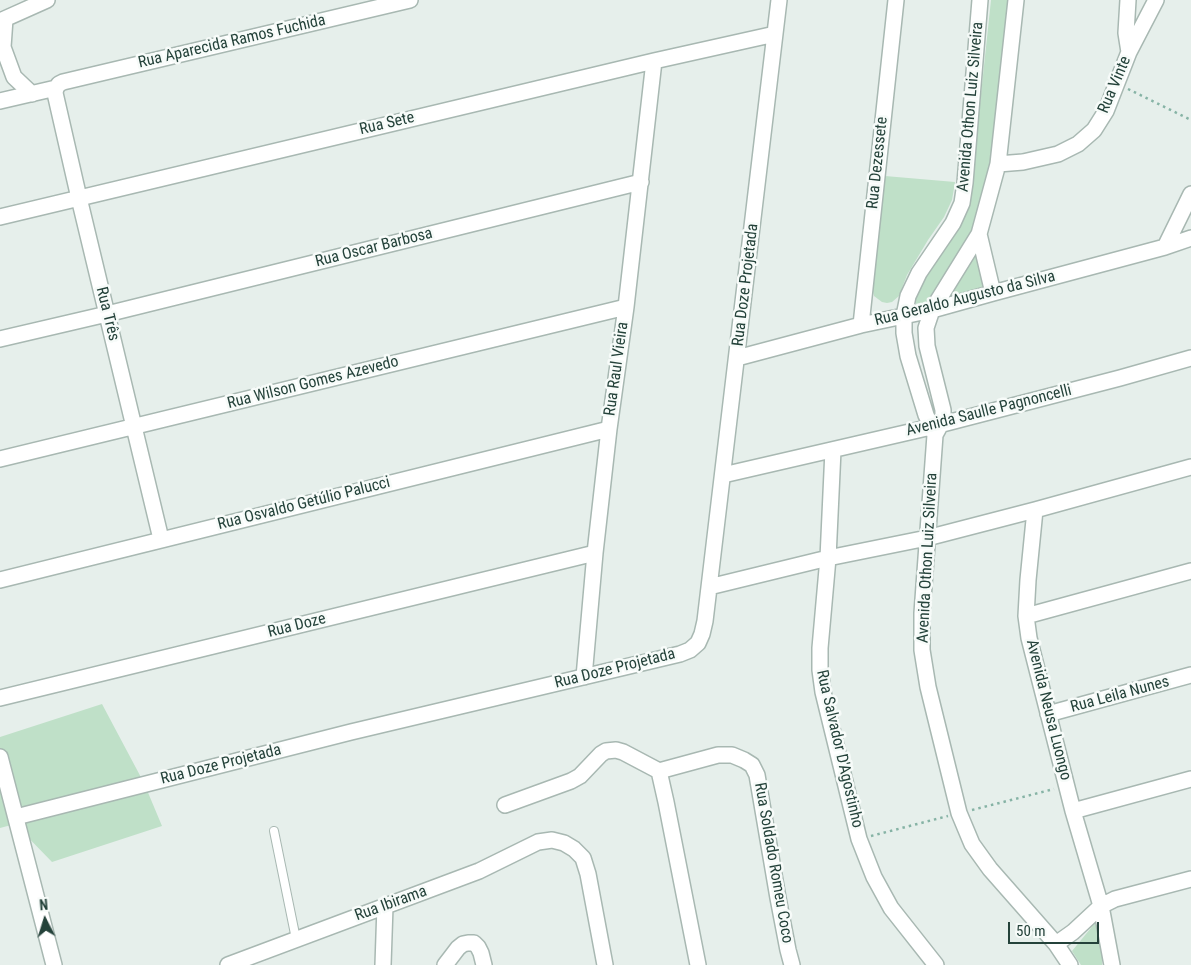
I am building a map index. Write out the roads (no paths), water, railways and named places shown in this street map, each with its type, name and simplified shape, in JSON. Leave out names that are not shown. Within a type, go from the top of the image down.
[{"type":"street","points":[[32,94],[14,77],[2,47],[3,20],[47,0]]},
{"type":"street","name":"Rua Aparecida Ramos Fuchida","points":[[0,101],[56,88],[64,82],[410,0]]},
{"type":"street","name":"Rua Doze Projetada","points":[[16,817],[342,734],[680,654],[690,650],[698,643],[705,621],[780,0]]},
{"type":"street","name":"Rua Dezessete","points":[[861,325],[896,0]]},
{"type":"street","name":"Avenida Othon Luiz Silveira","points":[[936,429],[926,415],[908,356],[904,333],[904,316],[908,296],[919,273],[953,223],[962,203],[980,0]]},
{"type":"street","name":"Avenida Othon Luiz Silveira","points":[[1016,0],[998,164],[979,234],[932,310],[926,328],[927,346],[943,410],[936,429],[922,613],[922,650],[928,687],[959,813],[972,844],[990,869],[1056,944],[1070,965]]},
{"type":"street","points":[[1128,0],[1126,33],[1129,52]]},
{"type":"street","name":"Rua Vinte","points":[[998,164],[1022,162],[1058,154],[1078,144],[1094,130],[1106,112],[1129,52],[1156,0]]},
{"type":"street","name":"Rua Sete","points":[[0,218],[654,61],[775,34]]},
{"type":"street","name":"Rua Raul Vieira","points":[[584,677],[609,429],[626,307],[654,61]]},
{"type":"street","name":"Rua Três","points":[[56,88],[55,92],[79,198],[161,539]]},
{"type":"street","name":"Rua Oscar Barbosa","points":[[0,339],[641,182]]},
{"type":"street","points":[[1165,248],[1191,194]]},
{"type":"street","points":[[979,234],[993,293]]},
{"type":"street","name":"Rua Geraldo Augusto da Silva","points":[[737,358],[861,325],[932,310],[1165,248],[1191,238]]},
{"type":"street","name":"Rua Wilson Gomes Azevedo","points":[[0,459],[626,307]]},
{"type":"street","name":"Avenida Saulle Pagnoncelli","points":[[723,476],[833,450],[936,429],[1191,358]]},
{"type":"street","name":"Rua Osvaldo Getúlio Palucci","points":[[0,580],[609,429]]},
{"type":"street","name":"Rua Salvador D'Agostinho","points":[[833,450],[828,558],[820,648],[823,692],[860,839],[874,878],[891,908],[936,965]]},
{"type":"street","points":[[709,587],[828,558],[927,538],[1191,467]]},
{"type":"street","name":"Avenida Neusa Luongo","points":[[1035,510],[1026,616],[1029,638],[1073,811],[1101,906],[1112,965]]},
{"type":"street","name":"Rua Doze","points":[[0,698],[595,553]]},
{"type":"street","points":[[1026,616],[1191,571]]},
{"type":"street","name":"Rua Leila Nunes","points":[[1048,714],[1191,675]]},
{"type":"street","points":[[505,805],[572,781],[580,776],[606,751],[616,750],[623,752],[659,771],[698,965]]},
{"type":"street","name":"Rua Soldado Romeu Coco","points":[[659,771],[718,755],[732,755],[752,765],[757,775],[778,898],[792,965]]},
{"type":"street","points":[[0,757],[54,965]]},
{"type":"street","points":[[1073,811],[1191,779]]},
{"type":"street","name":"Rua Ibirama","points":[[228,965],[249,961],[296,939],[478,871],[538,842],[552,840],[564,843],[583,858],[588,874],[605,965]]},
{"type":"street","points":[[1056,944],[1073,932],[1101,906],[1115,899],[1191,879]]},
{"type":"street","points":[[383,965],[385,906]]},
{"type":"street","points":[[445,965],[458,948],[468,943],[474,943],[478,947],[484,965]]},
{"type":"lane","points":[[274,831],[296,939]]}]
